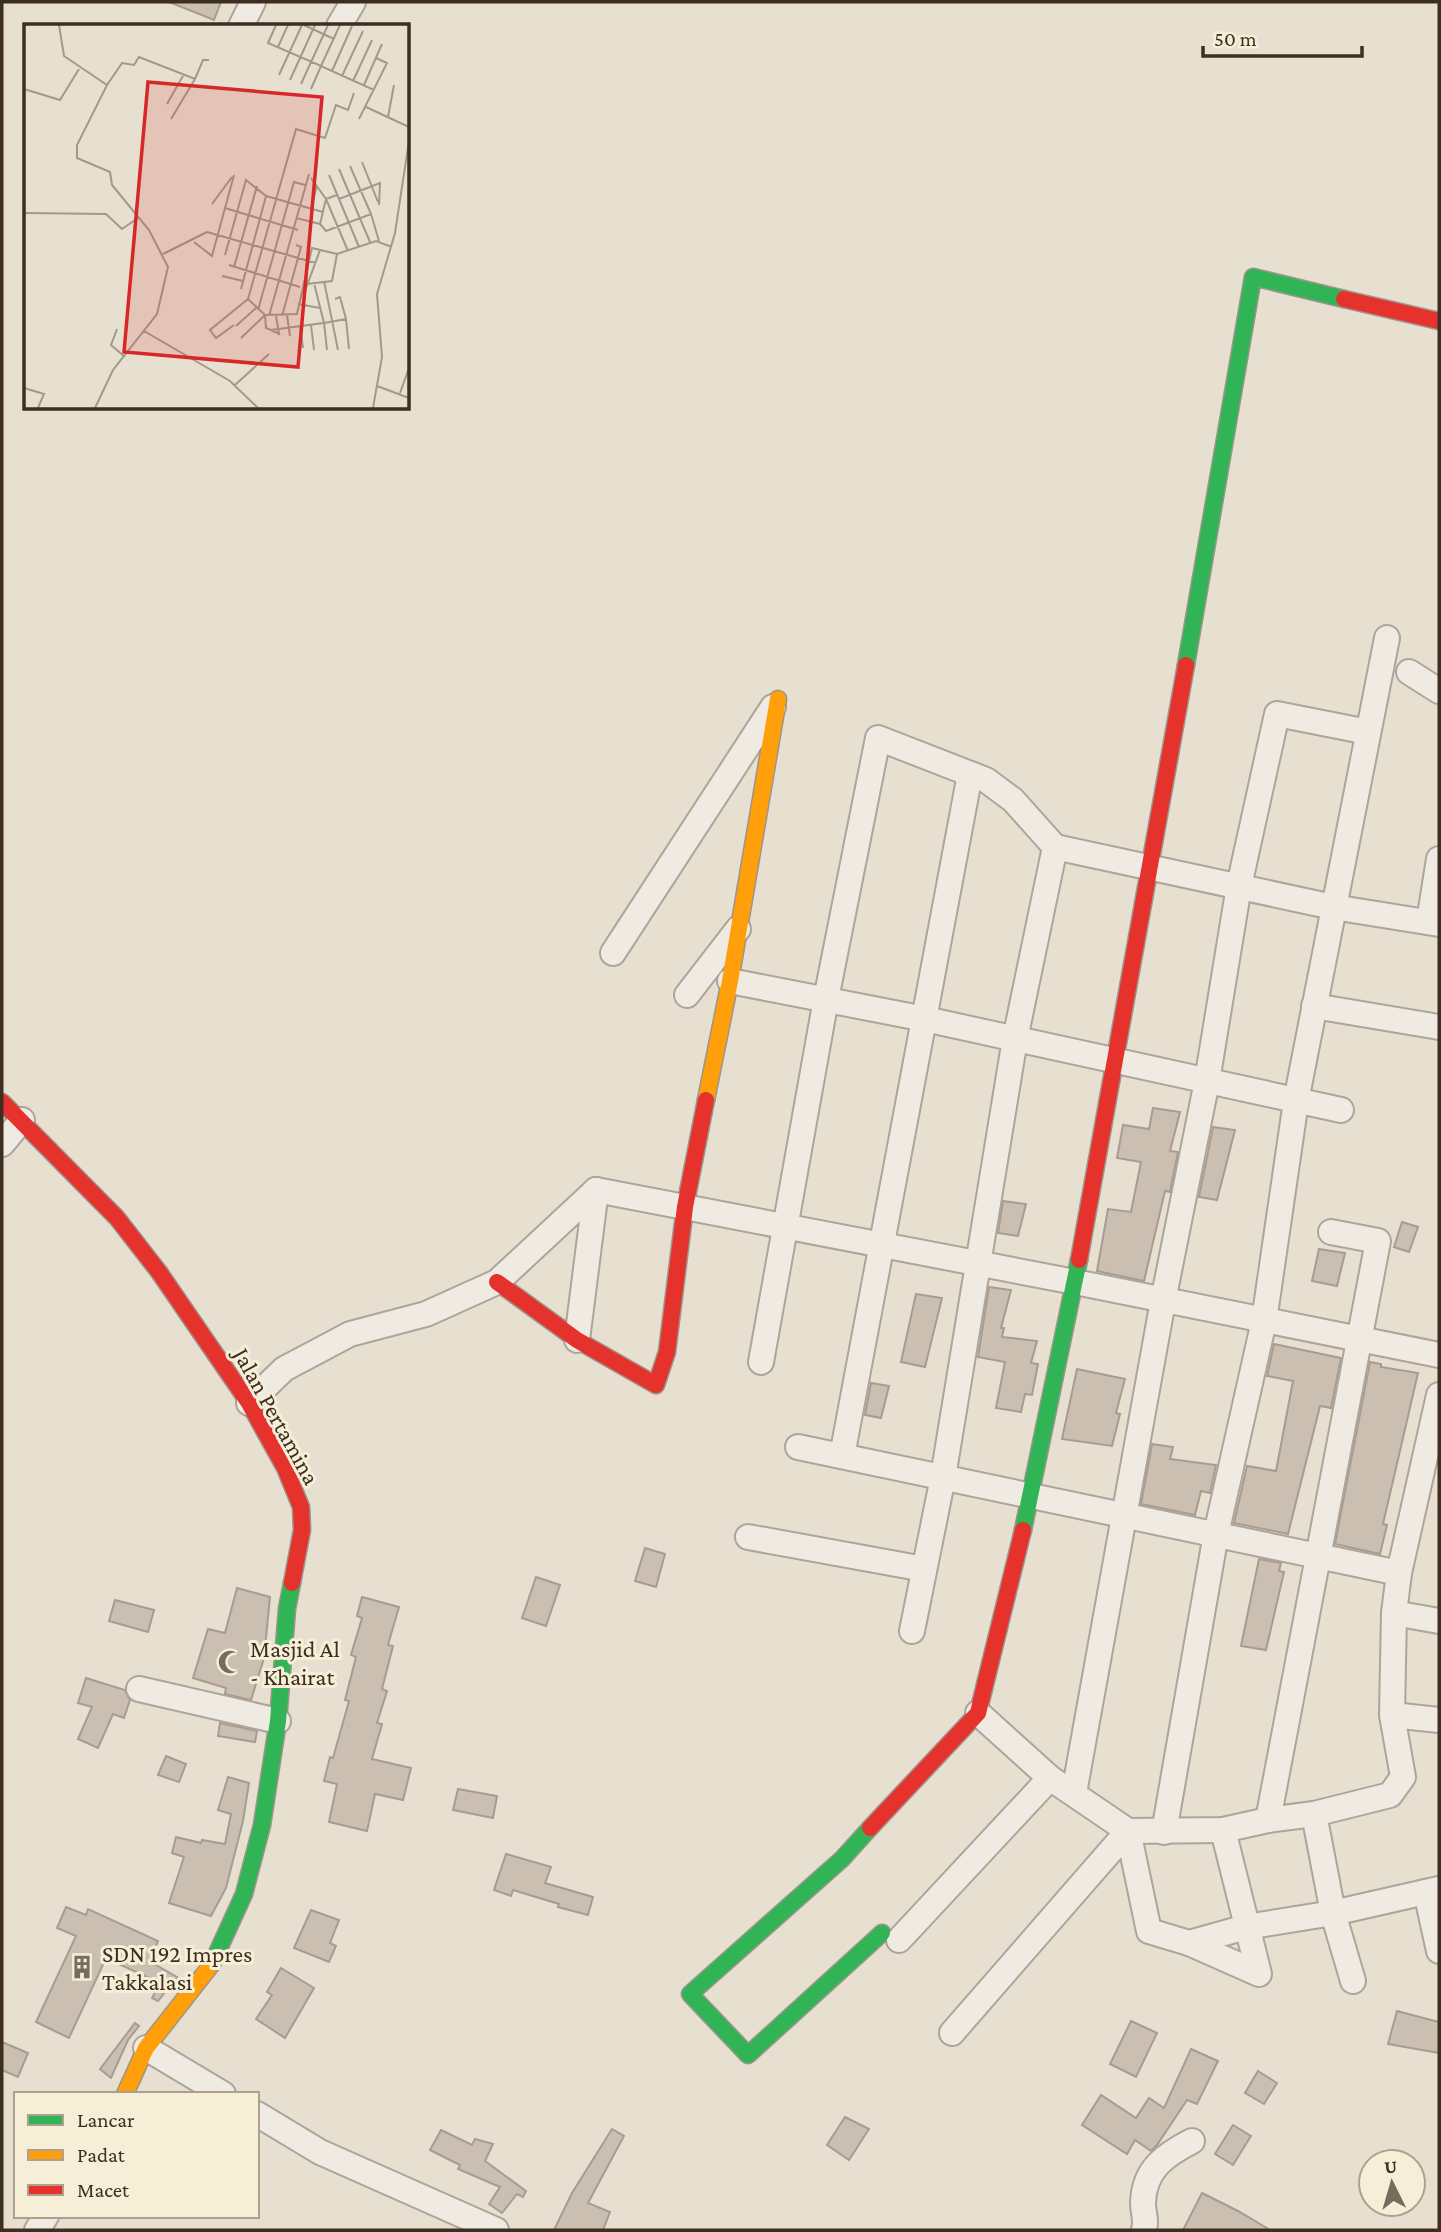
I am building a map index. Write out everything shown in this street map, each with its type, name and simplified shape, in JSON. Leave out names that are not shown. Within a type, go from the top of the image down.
[{"type":"street","points":[[242,24],[253,2]]},
{"type":"street","points":[[340,24],[353,2]]},
{"type":"street","points":[[1049,1778],[890,1937],[748,2055],[690,1994],[842,1859],[978,1713],[1031,1495],[1075,1282],[1151,867],[1253,277],[1439,321]]},
{"type":"street","points":[[1164,1832],[1216,1534],[1264,1321],[1296,1101],[1387,638]]},
{"type":"street","points":[[1409,672],[1439,691]]},
{"type":"street","points":[[496,1282],[577,1340],[656,1385],[667,1352],[685,1207],[730,981],[778,699]]},
{"type":"street","points":[[613,953],[778,699]]},
{"type":"street","points":[[1074,1793],[1163,1301],[1208,1082],[1239,887],[1277,714],[1368,732]]},
{"type":"street","points":[[761,1362],[878,738],[986,780],[1013,800],[1055,847],[1239,887],[1333,907],[1434,923],[1439,859]]},
{"type":"street","points":[[842,1456],[970,774]]},
{"type":"street","points":[[912,1631],[943,1477],[1014,1039],[1055,847]]},
{"type":"street","points":[[687,995],[739,929]]},
{"type":"street","points":[[730,981],[925,1019],[1340,1110]]},
{"type":"street","points":[[1314,1006],[1439,1027]]},
{"type":"street","name":"Jalan Pertamina","points":[[2,1102],[117,1218],[159,1272],[250,1403],[285,1468],[301,1507],[302,1530],[286,1609],[278,1721],[262,1825],[244,1894],[212,1964],[146,2048],[126,2092]]},
{"type":"street","points":[[2,1144],[22,1120]]},
{"type":"street","points":[[596,1189],[1439,1355]]},
{"type":"street","points":[[250,1403],[284,1369],[350,1334],[426,1314],[496,1282],[596,1189]]},
{"type":"street","points":[[577,1340],[596,1189]]},
{"type":"street","points":[[1268,1820],[1378,1241],[1331,1232]]},
{"type":"street","points":[[978,1713],[1049,1778],[1128,1831],[1223,1830],[1314,1814],[1390,1795],[1403,1777],[1392,1715],[1394,1613],[1399,1573],[1439,1395]]},
{"type":"street","points":[[798,1447],[1399,1573]]},
{"type":"street","points":[[748,1537],[924,1569]]},
{"type":"street","points":[[1394,1613],[1439,1620]]},
{"type":"street","points":[[139,1689],[278,1721]]},
{"type":"street","points":[[1392,1715],[1439,1720]]},
{"type":"street","points":[[1314,1814],[1334,1913],[1353,1981]]},
{"type":"street","points":[[1128,1831],[1149,1931],[1189,1943],[1259,1974],[1223,1830]]},
{"type":"street","points":[[951,2033],[1128,1831]]},
{"type":"street","points":[[1189,1943],[1246,1927],[1334,1913],[1433,1890],[1439,1951]]},
{"type":"street","points":[[146,2048],[220,2092]]},
{"type":"street","points":[[259,2115],[320,2152],[496,2230]]},
{"type":"street","points":[[1144,2230],[1146,2219],[1142,2207],[1148,2175],[1161,2159],[1192,2141]]},
{"type":"building","points":[[169,2],[221,2],[214,20]]},
{"type":"building","points":[[1153,1108],[1180,1112],[1170,1151],[1178,1152],[1170,1192],[1165,1191],[1144,1281],[1097,1271],[1108,1209],[1131,1212],[1141,1162],[1117,1158],[1123,1125],[1149,1129]]},
{"type":"building","points":[[1213,1127],[1235,1130],[1217,1200],[1199,1197]]},
{"type":"building","points":[[1003,1201],[1026,1204],[1018,1236],[998,1233]]},
{"type":"building","points":[[1402,1222],[1418,1227],[1409,1252],[1394,1247]]},
{"type":"building","points":[[1319,1249],[1345,1253],[1337,1286],[1312,1281]]},
{"type":"building","points":[[989,1287],[1011,1290],[1001,1328],[1004,1328],[1002,1337],[1037,1341],[1031,1363],[1038,1364],[1032,1395],[1025,1394],[1021,1412],[996,1408],[1005,1362],[978,1357]]},
{"type":"building","points":[[916,1294],[942,1298],[925,1367],[901,1362]]},
{"type":"building","points":[[1274,1344],[1341,1358],[1331,1408],[1320,1406],[1288,1534],[1234,1523],[1247,1466],[1276,1471],[1293,1381],[1267,1376]]},
{"type":"building","points":[[1370,1362],[1381,1364],[1381,1367],[1418,1373],[1383,1524],[1387,1525],[1380,1554],[1335,1544]]},
{"type":"building","points":[[1077,1369],[1125,1379],[1116,1413],[1120,1414],[1112,1446],[1062,1439]]},
{"type":"building","points":[[871,1383],[889,1386],[881,1418],[865,1415]]},
{"type":"building","points":[[1152,1444],[1173,1447],[1170,1459],[1216,1465],[1210,1493],[1201,1491],[1195,1515],[1141,1504]]},
{"type":"building","points":[[645,1548],[665,1554],[656,1587],[635,1581]]},
{"type":"building","points":[[1259,1559],[1281,1563],[1279,1571],[1284,1572],[1266,1650],[1241,1646]]},
{"type":"building","points":[[536,1577],[560,1585],[546,1626],[522,1618]]},
{"type":"building","name":"Masjid Al - Khairat","points":[[237,1588],[270,1597],[264,1658],[251,1700],[225,1694],[226,1688],[193,1678],[208,1629],[225,1633]]},
{"type":"building","points":[[362,1597],[399,1607],[388,1645],[393,1646],[382,1689],[387,1691],[377,1723],[382,1724],[372,1759],[411,1768],[403,1800],[375,1794],[367,1831],[329,1822],[337,1784],[324,1781],[349,1701],[345,1700],[356,1657],[351,1655],[362,1618],[357,1616]]},
{"type":"building","points":[[115,1600],[154,1610],[148,1632],[109,1621]]},
{"type":"building","points":[[86,1678],[125,1690],[130,1700],[124,1718],[113,1714],[98,1748],[78,1739],[92,1707],[78,1703]]},
{"type":"building","points":[[220,1723],[257,1731],[255,1742],[218,1736]]},
{"type":"building","points":[[166,1756],[186,1764],[179,1782],[158,1775]]},
{"type":"building","points":[[228,1777],[249,1783],[243,1821],[226,1888],[211,1916],[169,1903],[184,1857],[172,1853],[176,1837],[201,1843],[202,1840],[225,1844],[231,1814],[218,1810]]},
{"type":"building","points":[[458,1789],[497,1796],[493,1818],[453,1810]]},
{"type":"building","points":[[506,1854],[551,1867],[545,1883],[593,1897],[588,1915],[513,1890],[511,1896],[494,1890]]},
{"type":"building","name":"SDN 192 Impres Takkalasi","points":[[66,1907],[86,1915],[88,1909],[158,1941],[149,1961],[177,1977],[158,2001],[152,1998],[160,1983],[106,1958],[69,2038],[36,2022],[76,1936],[57,1928]]},
{"type":"building","points":[[311,1910],[339,1920],[330,1943],[336,1946],[329,1962],[294,1948]]},
{"type":"building","points":[[281,1968],[314,1988],[285,2038],[256,2019],[272,1995],[267,1992]]},
{"type":"building","points":[[1397,2011],[1439,2022],[1439,2053],[1388,2044]]},
{"type":"building","points":[[1131,2021],[1157,2033],[1136,2077],[1110,2064]]},
{"type":"building","points":[[135,2023],[139,2026],[128,2040],[111,2078],[100,2069]]},
{"type":"building","points":[[2,2042],[28,2053],[18,2077],[2,2070]]},
{"type":"building","points":[[1191,2049],[1218,2061],[1197,2104],[1187,2100],[1151,2151],[1135,2140],[1127,2154],[1082,2125],[1101,2095],[1136,2118],[1149,2098],[1164,2108]]},
{"type":"building","points":[[1258,2071],[1277,2083],[1264,2104],[1245,2093]]},
{"type":"building","points":[[845,2117],[869,2129],[849,2160],[827,2145]]},
{"type":"building","points":[[1233,2125],[1251,2136],[1233,2165],[1215,2154]]},
{"type":"building","points":[[612,2129],[624,2136],[588,2203],[610,2212],[603,2230],[554,2230],[572,2193]]},
{"type":"building","points":[[441,2130],[472,2145],[475,2139],[493,2144],[485,2161],[526,2191],[523,2197],[517,2194],[502,2213],[489,2204],[500,2187],[458,2169],[460,2165],[430,2150]]},
{"type":"building","points":[[1202,2193],[1238,2211],[1270,2230],[1183,2230]]},
{"type":"traffic: fast","points":[[1186,665],[1253,277],[1344,299]]},
{"type":"traffic: fast","points":[[1023,1530],[1079,1260]]},
{"type":"traffic: fast","points":[[212,1964],[244,1894],[262,1825],[278,1721],[287,1609],[292,1583]]},
{"type":"traffic: fast","points":[[870,1828],[842,1859],[690,1994],[748,2055],[882,1933]]},
{"type":"traffic: slow","points":[[706,1100],[730,981],[778,699]]},
{"type":"traffic: slow","points":[[126,2092],[146,2048],[212,1964]]},
{"type":"traffic: jam","points":[[1344,299],[1439,321]]},
{"type":"traffic: jam","points":[[1079,1260],[1186,665]]},
{"type":"traffic: jam","points":[[497,1282],[577,1340],[656,1385],[667,1352],[685,1207],[706,1100]]},
{"type":"traffic: jam","points":[[2,1102],[117,1218],[159,1272],[249,1403],[285,1468],[301,1507],[302,1530],[292,1583]]},
{"type":"traffic: jam","points":[[870,1828],[978,1713],[1023,1530]]},
{"type":"place","name":"Masjid Al - Khairat","points":[[230,1662]]},
{"type":"place","name":"SDN 192 Impres Takkalasi","points":[[82,1967]]}]
